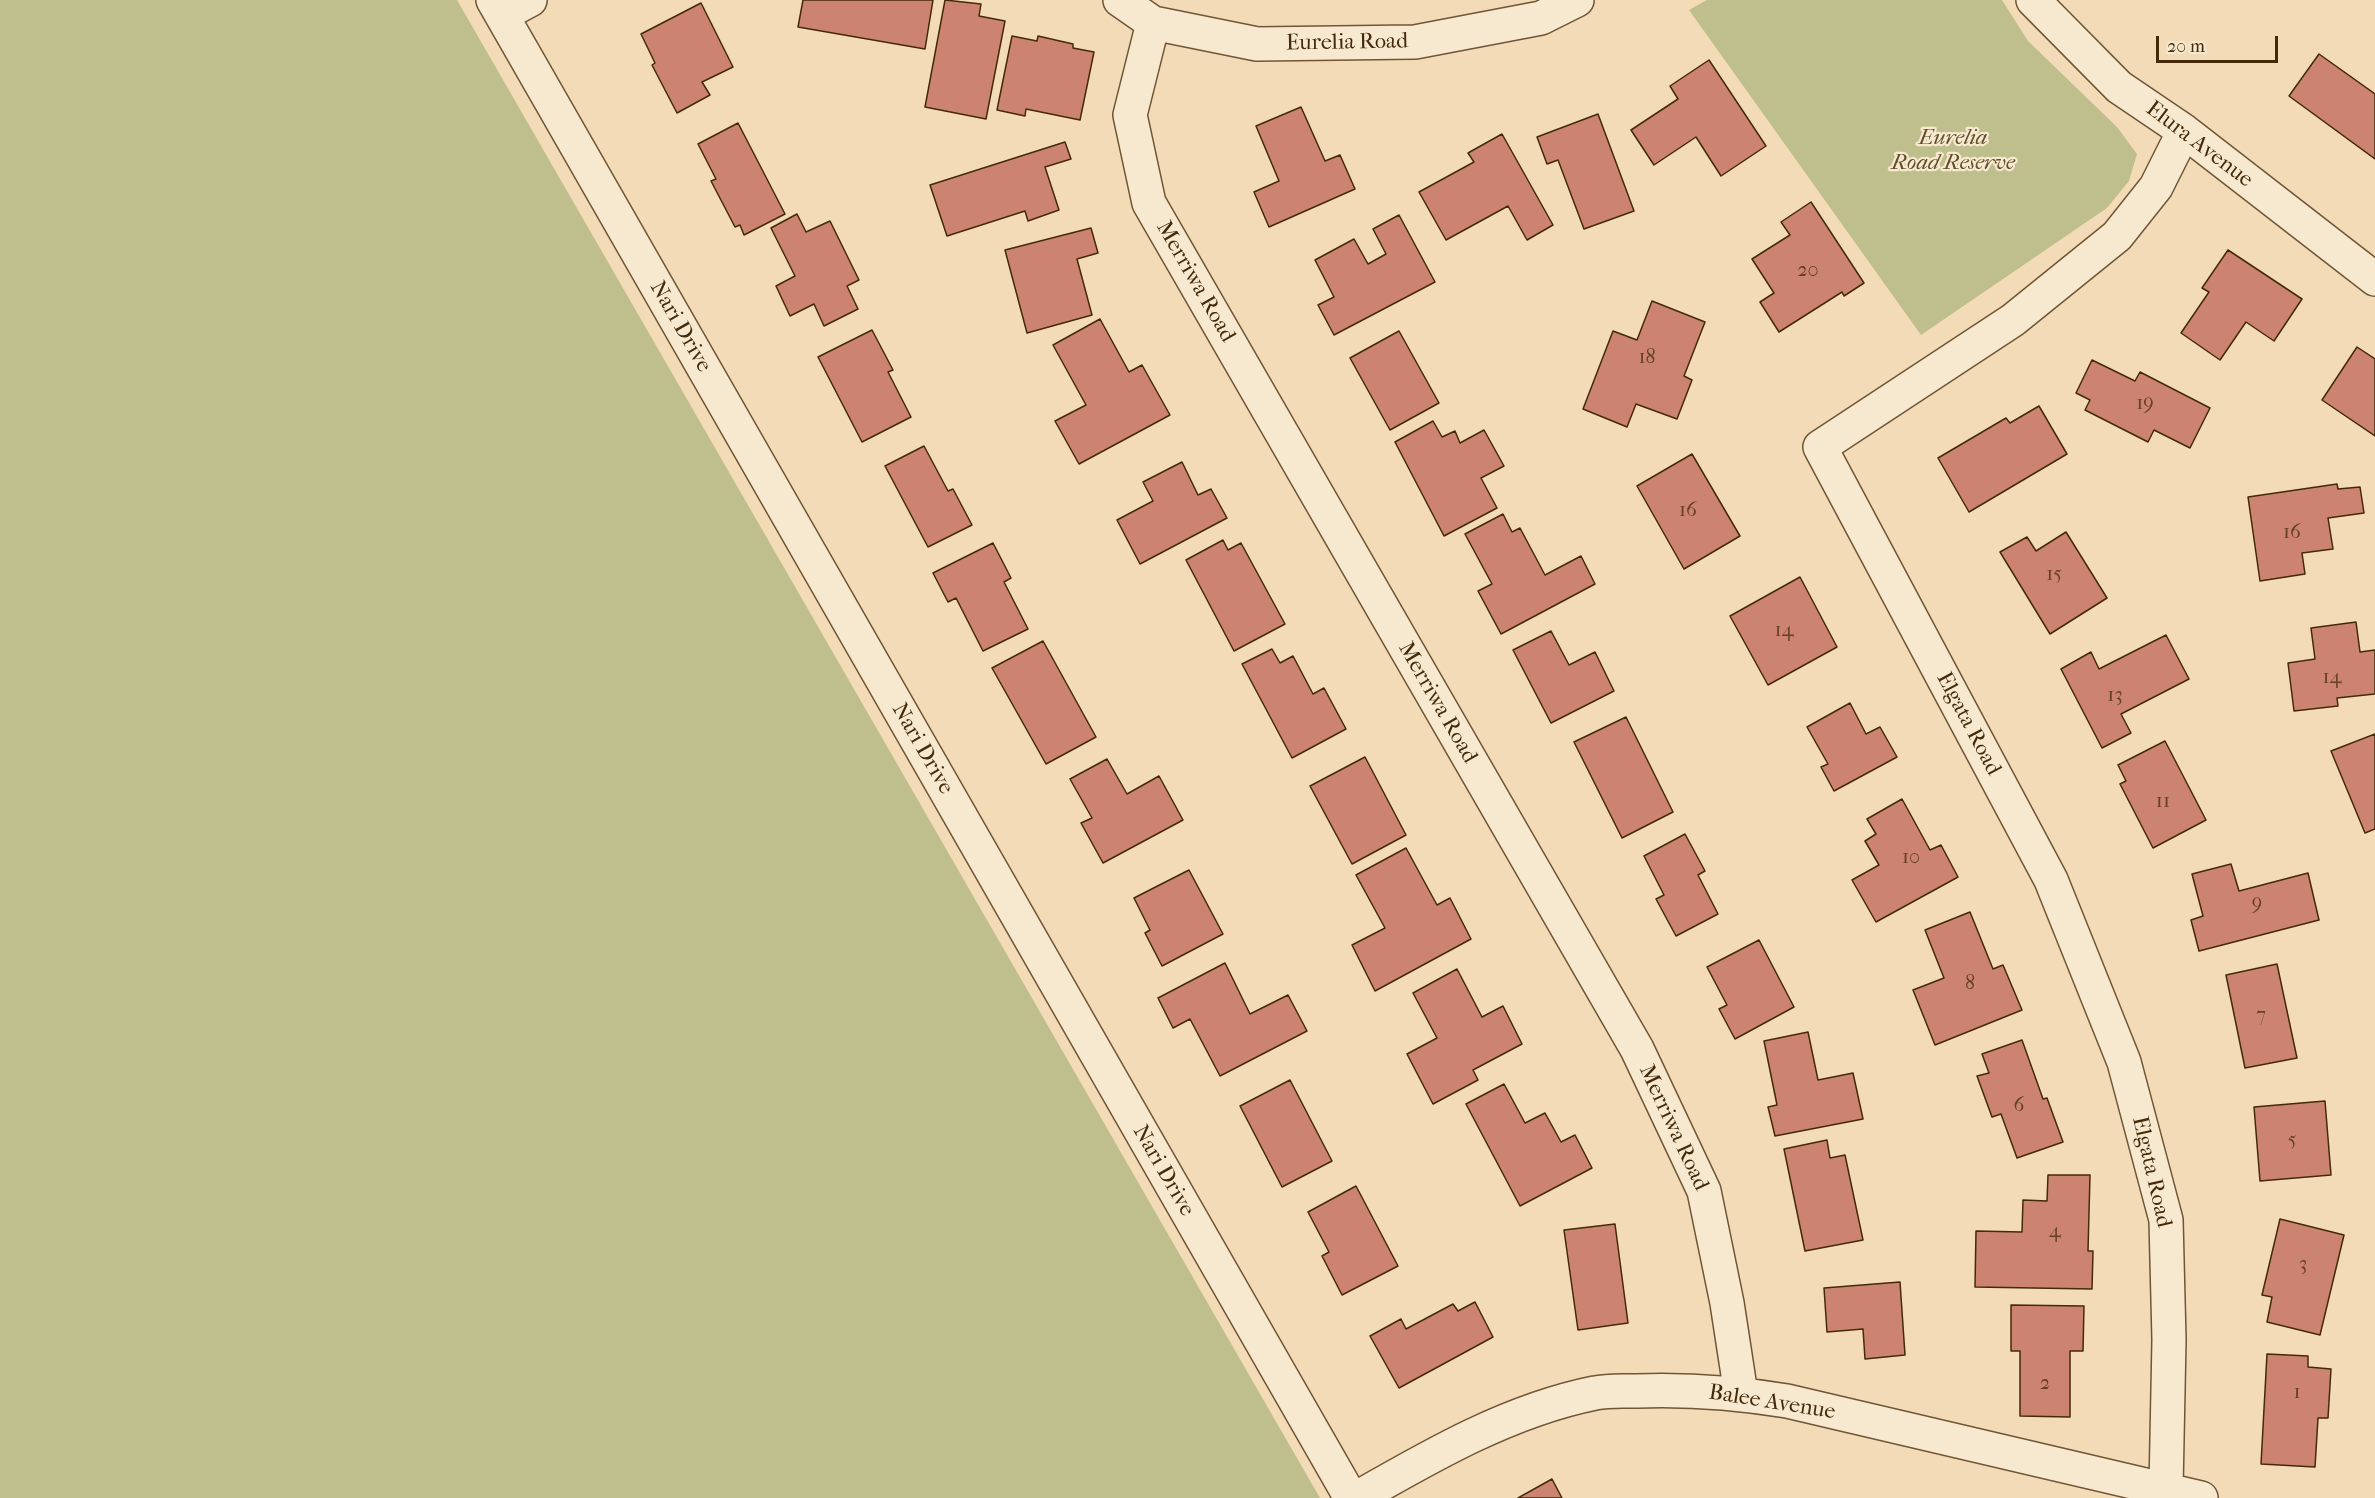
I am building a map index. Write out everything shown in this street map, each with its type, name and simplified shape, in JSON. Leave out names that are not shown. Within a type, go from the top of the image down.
[{"type":"street","points":[[498,8],[530,0]]},
{"type":"street","name":"Eurelia Road","points":[[1120,0],[1153,23],[1257,45],[1415,42],[1541,18],[1577,0]]},
{"type":"street","name":"Elura Avenue","points":[[2033,0],[2119,87],[2184,131],[2375,279]]},
{"type":"street","name":"Nari Drive","points":[[498,8],[1351,1498]]},
{"type":"street","name":"Merriwa Road","points":[[1153,23],[1130,115],[1149,203],[1637,1049],[1704,1191],[1727,1303],[1741,1394]]},
{"type":"street","name":"Elgata Road","points":[[2166,1488],[2169,1340],[2166,1220],[2124,1062],[2051,880],[1820,447],[2013,320],[2117,236],[2156,188],[2184,131]]},
{"type":"street","name":"Balee Avenue","points":[[1357,1498],[1423,1460],[1486,1429],[1597,1392],[1672,1390],[1741,1394],[1787,1401],[2201,1498]]},
{"type":"green space","points":[[0,0],[457,0],[1320,1498],[0,1498]]},
{"type":"green space","name":"Eurelia Road Reserve","points":[[1707,0],[2002,0],[2028,41],[2117,127],[2137,154],[2129,181],[2107,208],[1921,335],[1689,10]]},
{"type":"building","points":[[803,0],[933,0],[925,49],[798,27]]},
{"type":"building","points":[[945,0],[981,4],[979,16],[1005,21],[986,119],[925,107]]},
{"type":"building","points":[[701,3],[733,67],[702,82],[710,95],[677,113],[652,65],[655,63],[641,34]]},
{"type":"building","points":[[1012,36],[1037,41],[1038,36],[1073,44],[1073,48],[1094,52],[1080,120],[1026,109],[1025,116],[997,110]]},
{"type":"building","points":[[2319,54],[2375,94],[2375,159],[2289,96]]},
{"type":"building","points":[[1709,60],[1766,146],[1721,176],[1696,137],[1654,165],[1631,130],[1678,99],[1670,86]]},
{"type":"building","points":[[1301,107],[1325,161],[1340,155],[1355,189],[1269,227],[1254,192],[1279,181],[1256,126]]},
{"type":"building","points":[[1598,114],[1634,211],[1584,229],[1558,160],[1547,164],[1537,137]]},
{"type":"building","points":[[738,123],[785,214],[744,235],[740,225],[735,227],[711,181],[716,179],[698,144]]},
{"type":"building","points":[[1502,134],[1553,225],[1527,240],[1508,206],[1446,240],[1419,192],[1474,162],[1468,153]]},
{"type":"building","points":[[1065,142],[1071,159],[1045,167],[1059,210],[1028,221],[1025,211],[947,236],[930,185]]},
{"type":"building","points":[[1811,202],[1864,283],[1844,296],[1842,292],[1779,332],[1760,302],[1774,293],[1752,259],[1790,235],[1781,222]]},
{"type":"building","points":[[797,214],[806,232],[830,221],[859,280],[847,286],[858,309],[824,326],[814,304],[790,316],[776,286],[795,276],[771,228]]},
{"type":"building","points":[[1399,215],[1435,282],[1334,335],[1318,305],[1334,297],[1315,260],[1354,239],[1368,264],[1386,254],[1373,229]]},
{"type":"building","points":[[1091,228],[1098,253],[1077,259],[1092,315],[1027,333],[1005,250]]},
{"type":"building","points":[[2228,250],[2302,299],[2274,341],[2246,322],[2220,360],[2181,333],[2209,292],[2202,288]]},
{"type":"building","points":[[1652,301],[1705,322],[1684,376],[1692,380],[1677,419],[1636,404],[1627,427],[1583,409],[1613,331],[1637,340]]},
{"type":"building","points":[[1100,319],[1129,372],[1142,365],[1170,415],[1079,464],[1055,421],[1086,405],[1053,345]]},
{"type":"building","points":[[872,330],[893,370],[888,372],[911,417],[862,442],[818,357]]},
{"type":"building","points":[[1399,331],[1439,403],[1390,430],[1350,358]]},
{"type":"building","points":[[2357,347],[2375,359],[2375,436],[2322,400]]},
{"type":"building","points":[[2092,360],[2135,381],[2140,372],[2210,408],[2190,448],[2154,430],[2148,442],[2085,410],[2090,400],[2076,393]]},
{"type":"building","points":[[2039,406],[2067,454],[1969,512],[1938,458],[2006,418],[2010,423]]},
{"type":"building","points":[[1433,421],[1442,437],[1455,431],[1460,443],[1484,430],[1504,466],[1481,478],[1497,508],[1444,536],[1395,442]]},
{"type":"building","points":[[924,446],[948,491],[953,489],[972,525],[928,547],[885,466]]},
{"type":"building","points":[[1692,454],[1740,536],[1684,569],[1637,486]]},
{"type":"building","points":[[1182,462],[1198,495],[1211,489],[1227,518],[1140,564],[1117,520],[1153,501],[1143,482]]},
{"type":"building","points":[[2337,484],[2338,489],[2360,487],[2364,513],[2328,518],[2333,549],[2302,553],[2305,574],[2260,581],[2248,497]]},
{"type":"building","points":[[1503,514],[1512,532],[1520,528],[1545,575],[1581,556],[1595,584],[1501,634],[1478,591],[1492,584],[1465,534]]},
{"type":"building","points":[[2066,532],[2107,598],[2050,634],[2000,552],[2027,537],[2036,551]]},
{"type":"building","points":[[1223,540],[1228,550],[1241,543],[1285,624],[1234,651],[1186,560]]},
{"type":"building","points":[[993,543],[1011,578],[1004,582],[1028,629],[983,651],[956,598],[948,602],[933,573]]},
{"type":"building","points":[[1800,577],[1837,647],[1768,685],[1730,616]]},
{"type":"building","points":[[2356,622],[2360,652],[2375,650],[2375,694],[2337,698],[2338,706],[2294,711],[2288,663],[2315,659],[2311,628]]},
{"type":"building","points":[[1551,631],[1569,665],[1595,652],[1614,691],[1551,723],[1513,650]]},
{"type":"building","points":[[2166,635],[2189,679],[2121,714],[2131,733],[2102,748],[2061,669],[2091,652],[2099,669]]},
{"type":"building","points":[[1043,641],[1096,737],[1046,764],[992,668]]},
{"type":"building","points":[[1272,649],[1280,663],[1293,656],[1313,694],[1324,688],[1346,729],[1292,758],[1242,664]]},
{"type":"building","points":[[1850,703],[1866,734],[1880,727],[1897,757],[1834,791],[1821,767],[1828,764],[1807,727]]},
{"type":"building","points":[[1626,717],[1673,812],[1622,838],[1574,742]]},
{"type":"building","points":[[2375,734],[2375,829],[2365,833],[2331,751]]},
{"type":"building","points":[[2165,741],[2206,820],[2153,848],[2120,784],[2126,781],[2118,765]]},
{"type":"building","points":[[1365,757],[1406,835],[1352,864],[1310,786]]},
{"type":"building","points":[[1107,759],[1127,794],[1159,776],[1183,820],[1103,863],[1081,823],[1092,818],[1070,779]]},
{"type":"building","points":[[1902,799],[1930,850],[1941,845],[1958,877],[1876,922],[1852,880],[1879,865],[1865,841],[1876,834],[1867,819]]},
{"type":"building","points":[[1685,834],[1705,871],[1698,875],[1718,914],[1676,936],[1656,899],[1664,895],[1644,856]]},
{"type":"building","points":[[1406,848],[1437,905],[1450,898],[1471,939],[1375,991],[1352,945],[1385,928],[1356,875]]},
{"type":"building","points":[[2231,864],[2239,891],[2308,873],[2319,920],[2199,951],[2191,920],[2203,916],[2192,874]]},
{"type":"building","points":[[1189,870],[1223,934],[1162,966],[1145,933],[1150,930],[1134,898]]},
{"type":"building","points":[[1970,912],[1993,969],[2003,965],[2022,1010],[1935,1045],[1913,990],[1944,978],[1925,930]]},
{"type":"building","points":[[1759,940],[1794,1007],[1735,1039],[1719,1009],[1727,1005],[1707,967]]},
{"type":"building","points":[[1225,963],[1250,1014],[1288,995],[1307,1031],[1220,1076],[1190,1019],[1173,1028],[1158,998]]},
{"type":"building","points":[[2277,964],[2297,1058],[2245,1068],[2226,975]]},
{"type":"building","points":[[1457,969],[1482,1017],[1503,1006],[1522,1044],[1473,1070],[1478,1080],[1433,1104],[1407,1054],[1437,1038],[1413,993]]},
{"type":"building","points":[[1808,1032],[1818,1080],[1853,1073],[1863,1119],[1775,1136],[1768,1107],[1777,1105],[1764,1041]]},
{"type":"building","points":[[2022,1040],[2043,1099],[2047,1098],[2063,1142],[2017,1158],[2001,1114],[1992,1117],[1977,1076],[1989,1073],[1982,1054]]},
{"type":"building","points":[[1290,1080],[1332,1161],[1282,1187],[1240,1106]]},
{"type":"building","points":[[1504,1084],[1525,1123],[1545,1113],[1561,1142],[1575,1135],[1592,1168],[1520,1206],[1466,1104]]},
{"type":"building","points":[[2325,1101],[2331,1175],[2260,1181],[2254,1107]]},
{"type":"building","points":[[1827,1140],[1830,1158],[1845,1155],[1863,1240],[1805,1251],[1784,1149]]},
{"type":"building","points":[[2048,1175],[2090,1175],[2088,1251],[2093,1251],[2092,1289],[1975,1287],[1976,1231],[2022,1232],[2023,1200],[2047,1201]]},
{"type":"building","points":[[1356,1186],[1398,1266],[1342,1295],[1322,1256],[1329,1252],[1308,1212]]},
{"type":"building","points":[[2280,1219],[2344,1235],[2320,1335],[2267,1322],[2272,1297],[2262,1295]]},
{"type":"building","points":[[1615,1224],[1628,1323],[1578,1330],[1564,1230]]},
{"type":"building","points":[[1900,1282],[1905,1355],[1865,1359],[1863,1329],[1827,1332],[1824,1288]]},
{"type":"building","points":[[1475,1302],[1493,1337],[1399,1388],[1370,1336],[1401,1319],[1406,1329],[1453,1304],[1458,1311]]},
{"type":"building","points":[[2011,1305],[2084,1306],[2083,1351],[2070,1351],[2070,1417],[2020,1416],[2020,1351],[2011,1351]]},
{"type":"building","points":[[2267,1354],[2308,1356],[2308,1367],[2331,1369],[2328,1418],[2318,1418],[2315,1467],[2261,1464]]},
{"type":"building","points":[[1552,1479],[1562,1498],[1518,1498]]}]
